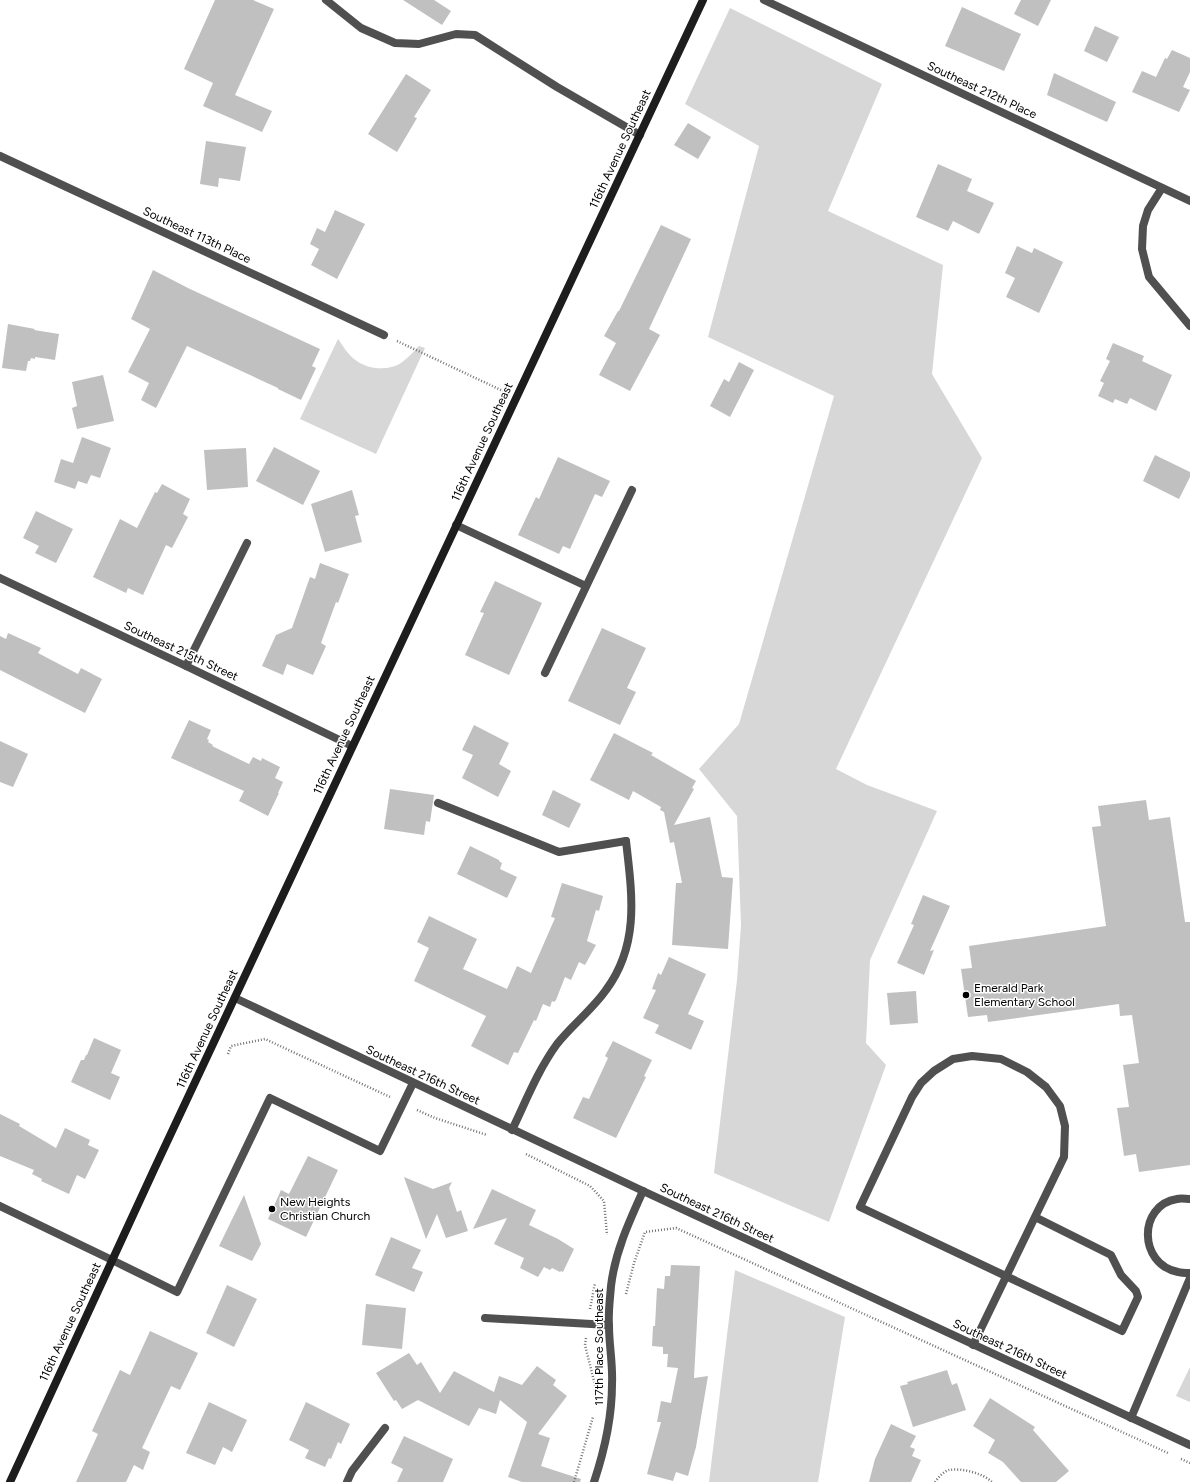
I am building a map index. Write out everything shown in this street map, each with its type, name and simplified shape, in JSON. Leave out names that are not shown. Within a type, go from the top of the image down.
[{"type":"main road","name":"116th Avenue Southeast","points":[[10,1482],[234,998],[703,0]]},
{"type":"street","points":[[326,0],[361,28],[395,43],[419,44],[456,34],[475,35],[557,87],[640,135]]},
{"type":"street","name":"Southeast 212th Place","points":[[764,0],[1190,201]]},
{"type":"street","name":"Southeast 113th Place","points":[[0,156],[384,335]]},
{"type":"street","points":[[1162,188],[1148,210],[1144,226],[1142,248],[1149,277],[1190,326]]},
{"type":"street","points":[[545,673],[632,490]]},
{"type":"street","points":[[456,525],[586,586]]},
{"type":"street","points":[[186,666],[247,543]]},
{"type":"street","name":"Southeast 215th Street","points":[[0,578],[352,746]]},
{"type":"street","points":[[438,803],[559,852],[626,841],[632,896],[629,937],[623,957],[606,990],[558,1043],[547,1059],[512,1130]]},
{"type":"street","name":"Southeast 216th Street","points":[[234,998],[643,1192],[1190,1445]]},
{"type":"street","points":[[973,1345],[1006,1277],[1034,1217],[1064,1157],[1066,1126],[1060,1106],[1046,1087],[1027,1072],[1000,1059],[972,1056],[953,1059],[934,1071],[921,1083],[912,1097],[860,1207],[1006,1277],[1122,1331],[1138,1297],[1136,1291],[1121,1275],[1111,1255],[1034,1217]]},
{"type":"street","points":[[0,1206],[176,1292],[270,1098],[380,1151],[413,1083]]},
{"type":"street","name":"117th Place Southeast","points":[[594,1482],[603,1454],[610,1412],[612,1383],[609,1324],[611,1286],[615,1261],[626,1226],[643,1192]]},
{"type":"street","points":[[1190,1199],[1177,1199],[1163,1204],[1153,1215],[1148,1228],[1148,1243],[1154,1257],[1164,1267],[1178,1273],[1190,1272]]},
{"type":"street","points":[[1131,1418],[1190,1278]]},
{"type":"street","points":[[485,1318],[609,1324]]},
{"type":"street","points":[[348,1482],[352,1471],[385,1428]]},
{"type":"path","points":[[384,335],[516,398]]},
{"type":"path","points":[[228,1054],[231,1046],[265,1039],[435,1118],[491,1136]]},
{"type":"path","points":[[519,1151],[590,1186],[604,1201],[608,1237]]},
{"type":"path","points":[[626,1297],[634,1264],[645,1232],[676,1228],[1168,1453]]},
{"type":"path","points":[[596,1281],[592,1296],[585,1345],[597,1393]]},
{"type":"path","points":[[574,1482],[594,1415]]},
{"type":"path","points":[[1176,1456],[1190,1463]]},
{"type":"path","points":[[935,1482],[939,1476],[948,1470],[975,1473],[992,1482]]},
{"type":"shaded area","points":[[730,8],[882,84],[828,211],[943,265],[932,374],[982,458],[836,769],[867,785],[937,811],[870,960],[866,1043],[886,1065],[829,1222],[714,1173],[737,980],[741,925],[737,816],[699,769],[739,724],[834,396],[708,337],[759,146],[685,104]]},
{"type":"shaded area","points":[[338,339],[354,359],[364,365],[377,368],[389,368],[395,366],[406,359],[419,346],[425,348],[376,454],[300,419]]},
{"type":"shaded area","points":[[735,1270],[845,1317],[818,1482],[709,1482]]},
{"type":"shaded area","points":[[1190,1367],[1190,1402],[1176,1396]]},
{"type":"building","points":[[215,0],[253,0],[274,9],[235,95],[272,111],[262,132],[203,106],[213,83],[184,69]]},
{"type":"building","points":[[403,0],[434,0],[451,11],[442,25]]},
{"type":"building","points":[[1021,0],[1051,0],[1038,26],[1014,14]]},
{"type":"building","points":[[962,7],[1021,34],[1004,71],[945,46]]},
{"type":"building","points":[[1095,26],[1119,37],[1107,62],[1084,51]]},
{"type":"building","points":[[1172,50],[1190,58],[1190,72],[1183,87],[1190,90],[1179,112],[1132,92],[1142,71],[1156,77],[1165,58],[1167,59]]},
{"type":"building","points":[[1054,73],[1116,102],[1107,122],[1047,95]]},
{"type":"building","points":[[406,74],[431,90],[414,117],[417,118],[397,152],[368,134]]},
{"type":"building","points":[[688,123],[711,137],[698,159],[674,145]]},
{"type":"building","points":[[206,141],[246,147],[240,181],[219,178],[218,187],[200,184]]},
{"type":"building","points":[[938,164],[972,179],[967,191],[994,203],[979,234],[953,221],[948,231],[916,217]]},
{"type":"building","points":[[335,210],[365,224],[337,279],[311,265],[319,249],[310,244],[317,228],[325,232]]},
{"type":"building","points":[[661,225],[691,239],[649,329],[660,335],[630,391],[599,375],[616,343],[604,336],[619,311]]},
{"type":"building","points":[[1017,246],[1032,253],[1034,248],[1063,262],[1039,313],[1006,297],[1015,278],[1005,273]]},
{"type":"building","points":[[153,270],[190,289],[320,349],[312,366],[316,368],[301,400],[187,346],[156,408],[141,400],[149,383],[128,372],[150,329],[131,319]]},
{"type":"building","points":[[8,324],[59,334],[55,360],[35,357],[35,359],[31,358],[30,361],[28,361],[26,371],[2,368]]},
{"type":"building","points":[[1113,343],[1144,356],[1142,361],[1172,375],[1156,411],[1130,398],[1127,404],[1115,399],[1113,403],[1098,396],[1104,383],[1100,381],[1110,361],[1106,359]]},
{"type":"building","points":[[739,362],[754,370],[730,417],[710,406],[724,379],[729,382]]},
{"type":"building","points":[[103,375],[114,421],[77,429],[72,408],[77,406],[72,382]]},
{"type":"building","points":[[82,437],[111,448],[100,478],[91,475],[87,484],[78,481],[75,489],[54,482],[61,459],[73,463]]},
{"type":"building","points":[[274,447],[320,471],[303,505],[256,481]]},
{"type":"building","points":[[246,448],[248,487],[207,490],[204,450]]},
{"type":"building","points":[[1155,455],[1190,472],[1190,477],[1179,499],[1143,481]]},
{"type":"building","points":[[558,457],[610,481],[602,497],[595,494],[570,549],[563,546],[559,554],[518,535],[536,497],[539,499]]},
{"type":"building","points":[[162,484],[190,499],[183,514],[188,517],[172,548],[166,545],[143,595],[128,588],[126,593],[93,577],[120,519],[137,528],[155,492],[157,493]]},
{"type":"building","points":[[352,490],[359,515],[355,516],[362,542],[325,552],[311,504]]},
{"type":"building","points":[[36,511],[73,529],[56,563],[35,553],[39,546],[23,538]]},
{"type":"building","points":[[320,563],[349,574],[338,603],[336,602],[321,643],[326,646],[313,675],[287,664],[283,675],[262,666],[276,635],[292,628],[310,577],[315,579]]},
{"type":"building","points":[[495,581],[542,603],[509,675],[465,655],[484,613],[480,612]]},
{"type":"building","points":[[602,628],[646,648],[627,688],[636,692],[620,725],[568,701]]},
{"type":"building","points":[[8,633],[41,648],[38,653],[78,674],[81,668],[102,679],[85,713],[0,670],[0,636],[6,639]]},
{"type":"building","points":[[189,720],[211,730],[207,739],[209,740],[208,742],[213,745],[212,746],[249,764],[253,757],[261,761],[262,758],[280,767],[275,778],[283,782],[268,816],[239,801],[244,791],[171,758]]},
{"type":"building","points":[[474,725],[509,743],[499,764],[511,771],[498,797],[462,778],[473,755],[462,750]]},
{"type":"building","points":[[614,733],[653,753],[651,755],[696,781],[692,788],[694,789],[674,825],[710,817],[722,877],[733,878],[728,949],[672,945],[676,883],[682,883],[674,842],[670,843],[664,812],[660,810],[661,807],[633,791],[629,800],[590,780]]},
{"type":"building","points":[[0,741],[28,754],[13,787],[0,782]]},
{"type":"building","points":[[390,789],[434,795],[430,822],[426,821],[424,835],[384,829]]},
{"type":"building","points":[[553,790],[581,804],[569,828],[542,815]]},
{"type":"building","points":[[1146,800],[1149,820],[1170,817],[1185,922],[1190,922],[1190,1165],[1139,1172],[1136,1154],[1124,1156],[1117,1108],[1129,1107],[1123,1065],[1139,1063],[1132,1015],[1120,1016],[1119,1004],[988,1022],[987,1015],[968,1017],[961,969],[972,968],[969,946],[1106,926],[1092,827],[1101,826],[1098,806]]},
{"type":"building","points":[[470,846],[499,860],[502,863],[500,869],[517,877],[507,898],[457,874]]},
{"type":"building","points":[[562,883],[603,896],[599,911],[596,910],[587,941],[596,945],[585,965],[579,962],[571,980],[565,977],[556,1000],[554,1002],[552,1001],[550,1007],[543,1004],[536,1021],[534,1020],[518,1053],[514,1052],[508,1065],[471,1046],[486,1016],[414,981],[429,948],[417,942],[429,916],[477,939],[463,969],[507,989],[517,966],[531,973],[555,918],[551,917]]},
{"type":"building","points":[[923,895],[950,906],[930,951],[934,950],[924,975],[897,963],[914,925],[911,924]]},
{"type":"building","points":[[669,957],[706,974],[688,1014],[704,1021],[691,1050],[655,1033],[659,1025],[643,1018],[656,990],[652,989],[658,973],[661,975]]},
{"type":"building","points":[[916,991],[918,1023],[890,1025],[887,993]]},
{"type":"building","points":[[94,1038],[121,1050],[111,1073],[120,1077],[110,1100],[71,1082],[81,1060],[84,1060],[87,1055]]},
{"type":"building","points":[[613,1041],[652,1060],[644,1076],[646,1077],[616,1138],[573,1118],[583,1097],[589,1099],[608,1058],[605,1056]]},
{"type":"building","points":[[0,1114],[20,1124],[19,1126],[56,1148],[65,1128],[90,1140],[88,1145],[99,1150],[85,1179],[77,1175],[69,1194],[41,1181],[42,1179],[32,1174],[34,1170],[0,1156]]},
{"type":"building","points":[[308,1156],[338,1170],[306,1237],[268,1219],[281,1190],[289,1194]]},
{"type":"building","points":[[404,1177],[433,1189],[452,1182],[449,1188],[457,1212],[461,1210],[468,1231],[446,1238],[437,1214],[426,1239]]},
{"type":"building","points":[[492,1189],[536,1210],[529,1225],[558,1239],[574,1249],[563,1272],[552,1268],[550,1270],[544,1267],[538,1277],[520,1268],[524,1258],[494,1244],[507,1218],[473,1229]]},
{"type":"building","points":[[244,1195],[261,1244],[252,1261],[219,1246]]},
{"type":"building","points":[[391,1237],[421,1250],[412,1268],[423,1272],[414,1292],[375,1275]]},
{"type":"building","points":[[671,1265],[700,1266],[694,1378],[708,1376],[696,1447],[688,1476],[676,1472],[673,1481],[647,1474],[661,1422],[657,1422],[661,1401],[671,1403],[678,1368],[667,1367],[668,1354],[663,1354],[663,1347],[652,1346],[653,1326],[655,1326],[657,1288],[664,1289],[665,1276],[670,1276]]},
{"type":"building","points":[[227,1285],[257,1299],[234,1347],[206,1333]]},
{"type":"building","points":[[366,1304],[406,1308],[402,1349],[362,1345]]},
{"type":"building","points":[[150,1331],[198,1353],[180,1390],[171,1386],[142,1448],[150,1452],[143,1470],[134,1465],[126,1482],[76,1482],[98,1434],[92,1431],[120,1370],[130,1375]]},
{"type":"building","points":[[409,1353],[417,1365],[421,1362],[440,1393],[454,1371],[494,1392],[499,1376],[522,1385],[537,1366],[556,1380],[553,1385],[567,1396],[538,1434],[550,1438],[541,1466],[581,1479],[580,1482],[522,1482],[508,1477],[527,1422],[500,1400],[496,1414],[479,1408],[469,1426],[418,1400],[402,1409],[396,1400],[394,1401],[376,1373]]},
{"type":"building","points":[[947,1370],[952,1385],[957,1383],[966,1410],[913,1427],[900,1386],[908,1384],[907,1382]]},
{"type":"building","points":[[990,1398],[1035,1427],[1033,1430],[1069,1471],[1056,1482],[1021,1482],[1003,1462],[988,1453],[995,1440],[973,1426]]},
{"type":"building","points":[[209,1402],[247,1420],[232,1452],[223,1447],[215,1465],[186,1453]]},
{"type":"building","points":[[306,1402],[350,1424],[341,1444],[338,1442],[331,1459],[329,1458],[325,1467],[305,1458],[309,1450],[289,1440]]},
{"type":"building","points":[[891,1424],[916,1436],[910,1447],[915,1449],[912,1456],[921,1460],[911,1482],[869,1482],[875,1459]]},
{"type":"building","points":[[404,1436],[453,1459],[443,1482],[397,1482],[403,1469],[391,1463]]},
{"type":"place","name":"Emerald Park Elementary School","points":[[966,995]]},
{"type":"place","name":"New Heights Christian Church","points":[[272,1209]]}]
